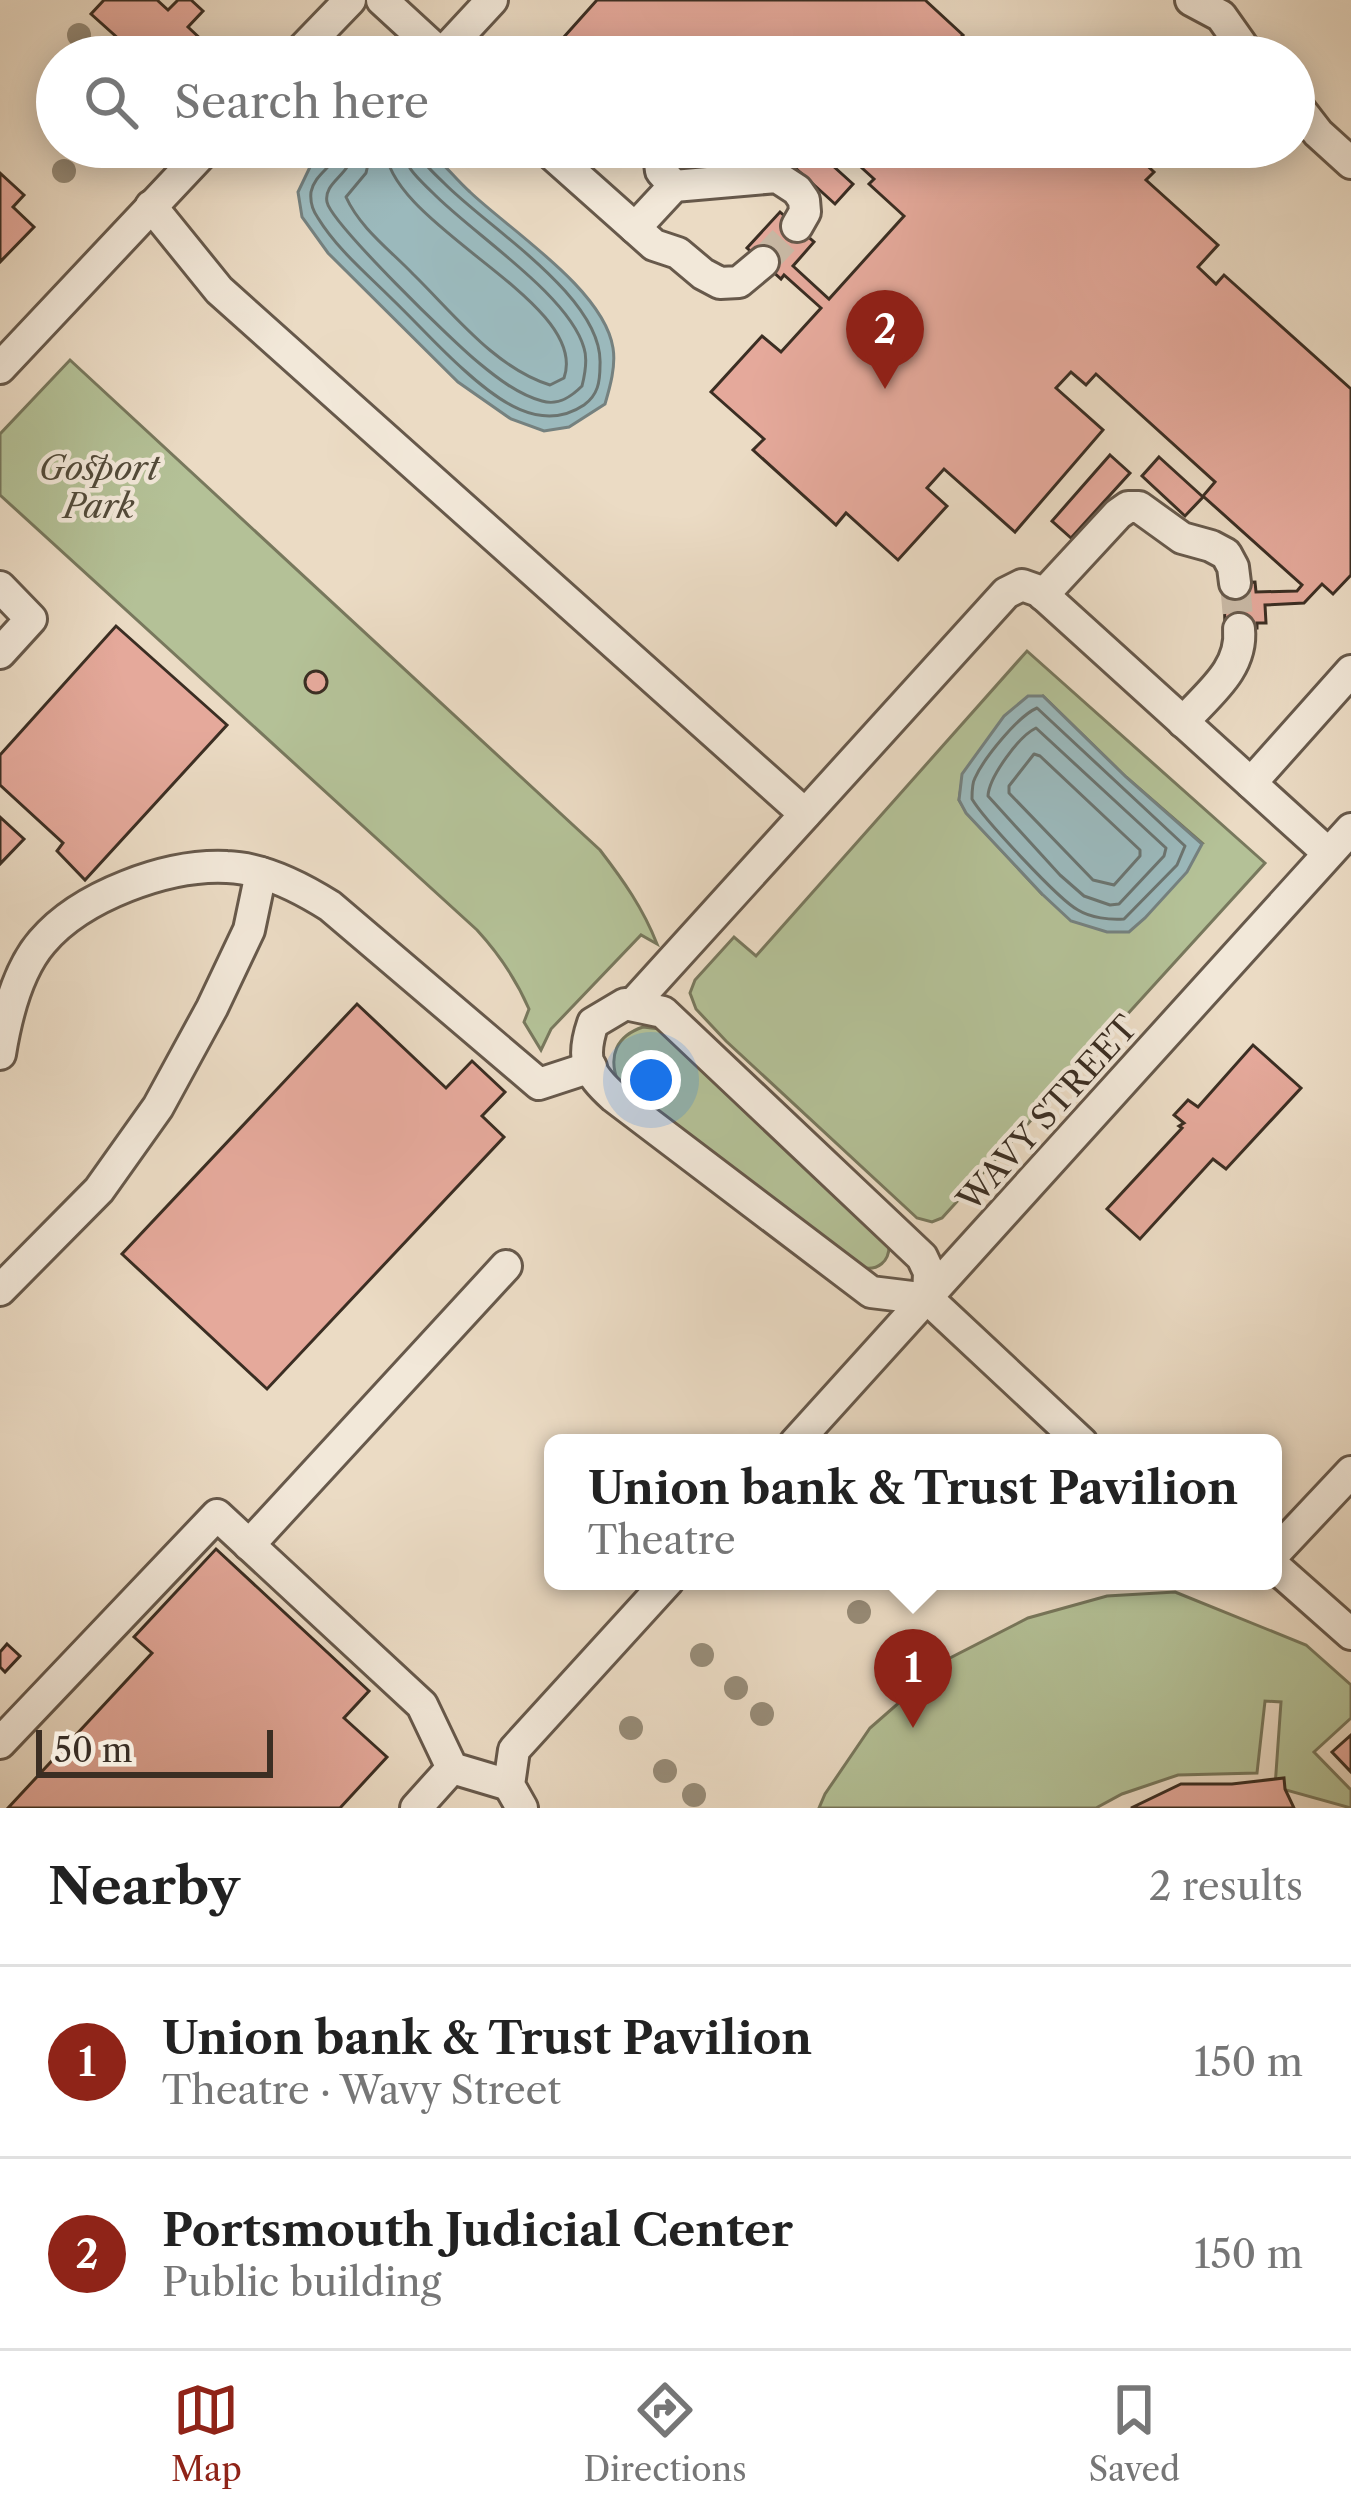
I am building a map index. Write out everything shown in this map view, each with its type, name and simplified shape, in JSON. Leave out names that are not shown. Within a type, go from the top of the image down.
[{"type":"street","points":[[315,36],[350,0]]},
{"type":"street","points":[[382,0],[421,36]]},
{"type":"street","points":[[460,36],[492,0]]},
{"type":"street","points":[[1191,0],[1228,8],[1241,36]]},
{"type":"street","points":[[1315,129],[1351,163]]},
{"type":"street","points":[[0,368],[188,168]]},
{"type":"street","points":[[567,168],[654,245],[678,253],[720,283],[740,282],[764,262]]},
{"type":"street","points":[[661,168],[674,186]]},
{"type":"street","points":[[634,228],[674,186],[750,168]]},
{"type":"street","points":[[780,168],[804,200],[805,212],[797,226]]},
{"type":"street","points":[[151,206],[219,290],[805,814]]},
{"type":"street","points":[[1042,595],[1128,507],[1139,507],[1182,538],[1226,554],[1234,567],[1235,583]]},
{"type":"street","points":[[632,1005],[1006,593],[1022,585],[1042,595],[1328,853]]},
{"type":"street","points":[[0,587],[31,619],[0,653]]},
{"type":"street","points":[[1184,722],[1235,664],[1241,645],[1239,629]]},
{"type":"street","points":[[1251,783],[1351,671]]},
{"type":"street","name":"WAVY STREET","points":[[804,1434],[1351,829]]},
{"type":"street","points":[[0,1054],[4,1025],[22,976],[42,942],[83,908],[179,870],[228,867],[302,888],[330,906],[539,1084],[591,1067]]},
{"type":"street","points":[[0,1290],[99,1190],[158,1107],[249,930],[261,873]]},
{"type":"street","points":[[928,1299],[929,1272],[922,1257],[663,1012],[625,1004],[593,1023],[584,1050],[596,1082],[871,1292],[928,1299],[1072,1434]]},
{"type":"street","points":[[249,1545],[506,1266]]},
{"type":"street","points":[[1282,1545],[1351,1472]]},
{"type":"street","points":[[0,1743],[217,1515],[422,1705],[452,1768],[515,1797],[514,1750],[660,1590]]},
{"type":"street","points":[[1282,1572],[1351,1634]]},
{"type":"street","points":[[416,1808],[452,1768]]},
{"type":"green space","name":"Gosport Park","points":[[70,360],[600,850],[624,883],[657,944],[641,935],[551,1029],[541,1050],[524,1022],[529,1009],[518,987],[477,930],[0,495],[0,434]]},
{"type":"green space","points":[[1027,651],[1265,863],[942,1218],[932,1222],[917,1218],[696,1009],[690,993],[695,980],[734,937],[756,956]],"holes":[[[1043,696],[1202,843],[1042,894],[959,800],[963,774]]]},
{"type":"green space","points":[[643,1027],[660,1029],[889,1244],[882,1264],[860,1267],[618,1082],[617,1048],[626,1036]]},
{"type":"green space","points":[[1175,1592],[1306,1645],[1351,1685],[1351,1718],[1314,1752],[1351,1790],[1351,1808],[1275,1787],[1281,1702],[1265,1701],[1257,1773],[1178,1775],[1096,1808],[819,1808],[870,1728],[950,1658],[1028,1618],[1107,1596]]},
{"type":"water","points":[[310,168],[447,168],[575,283],[593,305],[613,348],[605,404],[569,427],[544,431],[511,419],[458,382],[328,253],[302,217],[298,192]]},
{"type":"water","points":[[1028,696],[1043,696],[1202,844],[1187,872],[1129,932],[1107,932],[1071,921],[966,813],[959,800],[962,774],[1004,716]]},
{"type":"building","points":[[104,0],[157,0],[168,10],[178,0],[191,0],[203,11],[188,27],[198,36],[116,36],[91,14]]},
{"type":"building","points":[[597,0],[925,0],[963,35],[962,36],[565,36]]},
{"type":"building","points":[[795,168],[835,168],[853,184],[835,204]]},
{"type":"building","points":[[862,168],[1150,168],[1154,172],[1146,180],[1218,245],[1198,267],[1216,284],[1224,275],[1351,389],[1351,575],[1333,594],[1322,584],[1304,603],[1265,605],[1266,623],[1257,623],[1257,628],[1225,630],[1224,583],[1255,582],[1256,592],[1297,591],[1302,585],[1203,496],[1215,482],[1096,374],[1086,385],[1071,372],[1056,388],[1103,430],[1015,532],[944,469],[927,488],[947,506],[898,560],[846,513],[836,525],[753,450],[764,439],[711,392],[762,336],[781,352],[821,308],[747,248],[780,212],[814,242],[793,266],[829,299],[904,216],[869,184],[874,179]]},
{"type":"building","points":[[0,173],[24,195],[13,207],[34,227],[0,262]]},
{"type":"building","points":[[1110,455],[1130,473],[1071,538],[1052,521]]},
{"type":"building","points":[[1159,457],[1203,497],[1185,516],[1142,476]]},
{"type":"building","points":[[116,626],[227,725],[85,880],[57,851],[63,843],[0,785],[0,755]]},
{"type":"building","points":[[316,671],[327,682],[316,693],[305,682]]},
{"type":"building","points":[[0,817],[24,839],[0,864]]},
{"type":"building","points":[[357,1004],[446,1088],[472,1061],[505,1092],[482,1116],[504,1137],[267,1389],[122,1254]]},
{"type":"building","points":[[1253,1045],[1301,1088],[1226,1169],[1213,1159],[1140,1239],[1107,1209],[1182,1128],[1184,1123],[1174,1115],[1188,1100],[1198,1107]]},
{"type":"building","points":[[216,1549],[369,1691],[344,1718],[387,1757],[340,1808],[8,1808],[152,1653],[134,1637]]},
{"type":"building","points":[[7,1644],[20,1656],[5,1672],[0,1667],[0,1652]]},
{"type":"building","points":[[1351,1735],[1351,1772],[1332,1752]]},
{"type":"building","points":[[1284,1778],[1294,1808],[1131,1808],[1181,1784]]},
{"type":"tunnel","points":[[763,262],[797,226]]},
{"type":"tunnel","points":[[1235,583],[1239,629]]},
{"type":"place","name":"Portsmouth Judicial Center","points":[[885,389]]},
{"type":"place","name":"Union bank & Trust Pavilion","points":[[913,1728]]}]
